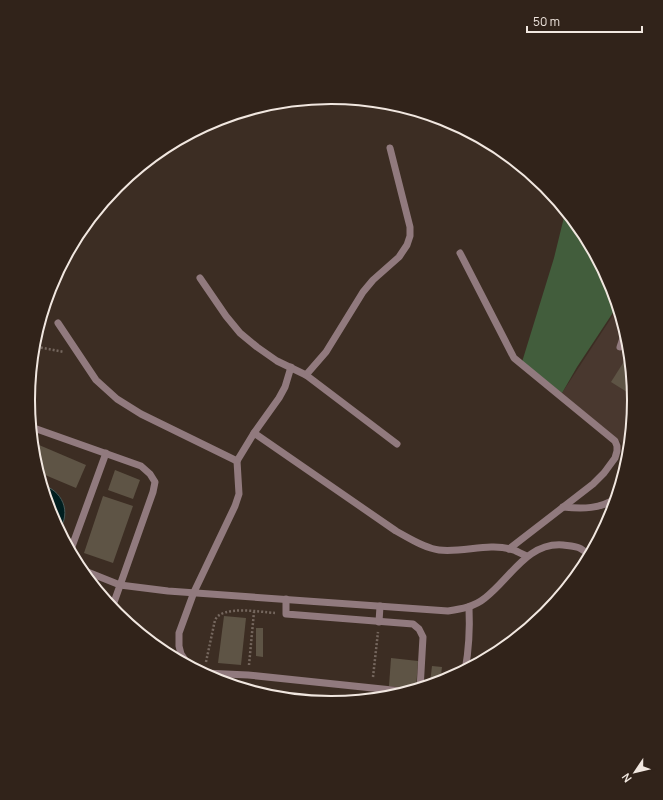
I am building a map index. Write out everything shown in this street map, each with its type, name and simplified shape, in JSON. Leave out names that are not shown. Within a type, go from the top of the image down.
[{"type":"lane","points":[[306,375],[326,352],[363,292],[373,280],[399,257],[407,245],[410,236],[410,227],[390,148]]},
{"type":"lane","points":[[460,253],[514,358],[577,411],[610,436],[617,446],[615,458],[604,473],[593,484],[509,549]]},
{"type":"lane","points":[[200,278],[226,316],[240,333],[277,361],[306,375],[397,444]]},
{"type":"lane","points":[[58,323],[96,380],[117,399],[141,414],[238,460]]},
{"type":"lane","points":[[620,347],[622,341]]},
{"type":"lane","points":[[183,657],[178,646],[179,633],[194,592],[235,506],[239,494],[238,460],[279,398],[285,387],[291,368]]},
{"type":"lane","points":[[37,429],[141,466],[150,474],[155,482],[153,492],[114,601]]},
{"type":"lane","points":[[254,434],[396,531],[415,541],[438,550],[494,548],[509,549],[527,556]]},
{"type":"lane","points":[[73,544],[106,453]]},
{"type":"lane","points":[[563,507],[592,508],[609,504]]},
{"type":"lane","points":[[92,574],[120,585],[168,591],[448,611],[469,607],[484,600],[497,589],[527,556],[541,548],[557,544],[579,546],[586,552]]},
{"type":"lane","points":[[286,599],[286,614],[413,624],[419,629],[423,637],[420,683]]},
{"type":"lane","points":[[379,622],[380,606]]},
{"type":"lane","points":[[466,664],[470,630],[469,607]]},
{"type":"lane","points":[[219,674],[248,675],[392,690]]},
{"type":"path","points":[[40,347],[80,355]]},
{"type":"path","points":[[205,668],[217,616],[227,611],[286,614]]},
{"type":"path","points":[[248,675],[254,612]]},
{"type":"path","points":[[372,688],[379,622]]},
{"type":"shaded area","points":[[615,313],[622,342],[627,381],[628,400],[624,445],[562,393]]},
{"type":"green space","points":[[564,217],[578,235],[597,269],[614,311],[577,367],[562,393],[522,362],[554,258]]},
{"type":"water","points":[[49,488],[60,497],[63,503],[65,516],[63,523]]},
{"type":"building","points":[[625,360],[628,392],[611,382]]},
{"type":"building","points":[[39,445],[86,465],[76,488],[45,475]]},
{"type":"building","points":[[115,470],[140,480],[133,499],[108,490]]},
{"type":"building","points":[[103,496],[133,506],[113,563],[84,553]]},
{"type":"building","points":[[224,616],[246,618],[241,665],[218,663]]},
{"type":"building","points":[[256,628],[263,628],[263,657],[256,656]]},
{"type":"building","points":[[391,658],[418,661],[416,684],[402,687],[389,686]]},
{"type":"building","points":[[432,666],[442,667],[441,676],[430,680]]}]
